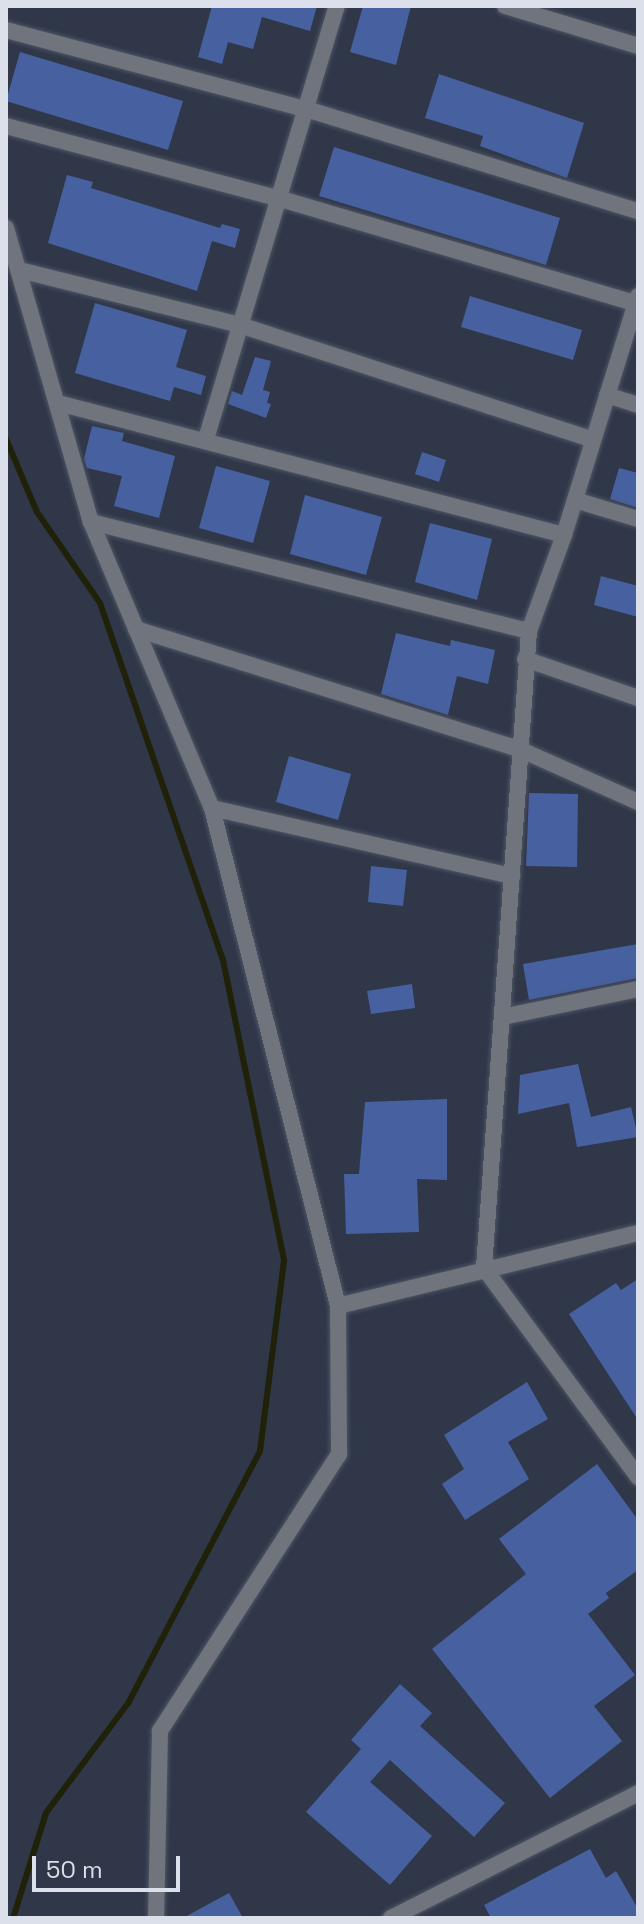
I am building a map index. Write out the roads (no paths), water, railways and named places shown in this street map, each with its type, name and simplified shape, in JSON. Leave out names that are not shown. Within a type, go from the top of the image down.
[{"type":"street","points":[[206,439],[337,6]]},
{"type":"street","points":[[505,6],[638,46]]},
{"type":"street","points":[[6,30],[306,109],[638,211]]},
{"type":"street","points":[[6,126],[281,199],[637,301],[564,535],[529,631],[484,1268],[638,1477]]},
{"type":"street","points":[[6,228],[91,522],[212,808],[338,1306],[339,1454],[160,1731],[156,1918]]},
{"type":"street","points":[[19,270],[240,325],[593,440]]},
{"type":"street","points":[[607,395],[638,405]]},
{"type":"street","points":[[58,403],[206,439],[564,535]]},
{"type":"street","points":[[575,500],[638,519]]},
{"type":"street","points":[[91,522],[529,631]]},
{"type":"street","points":[[136,629],[519,749],[638,802]]},
{"type":"street","points":[[525,659],[638,698]]},
{"type":"street","points":[[212,808],[512,876]]},
{"type":"street","points":[[502,1017],[638,989]]},
{"type":"street","points":[[338,1306],[484,1268],[638,1233]]},
{"type":"street","points":[[391,1918],[638,1793]]},
{"type":"waterway","points":[[6,439],[37,512],[100,603],[223,960],[284,1261],[260,1451],[129,1702],[46,1813],[13,1918]]}]
